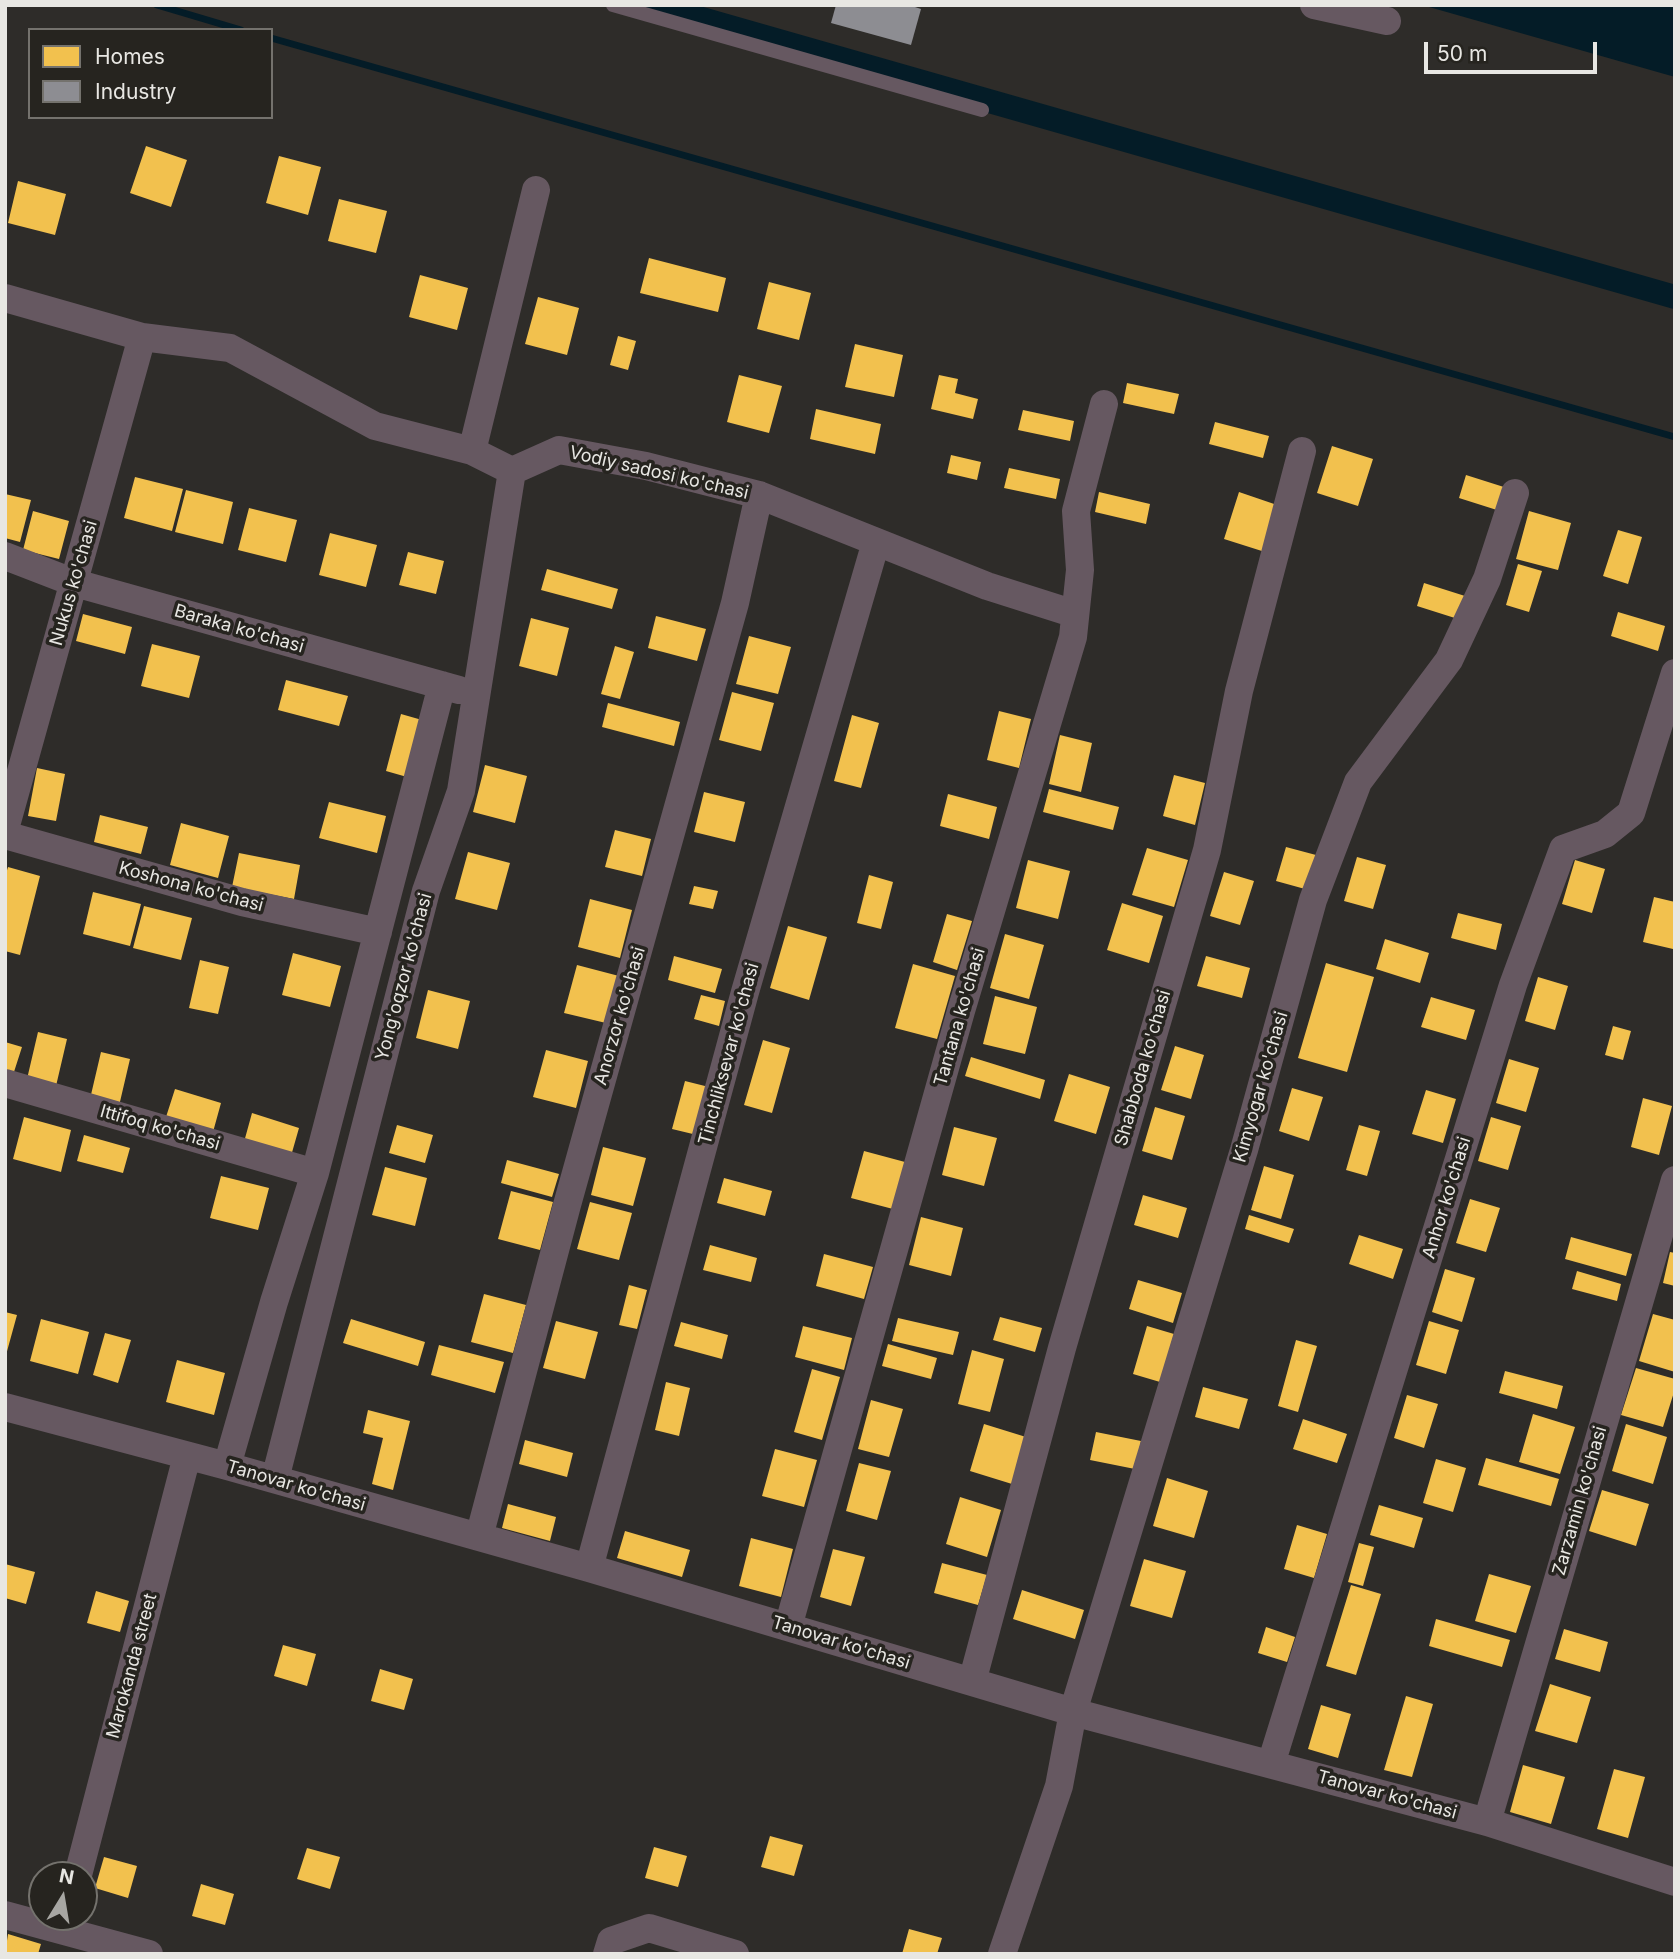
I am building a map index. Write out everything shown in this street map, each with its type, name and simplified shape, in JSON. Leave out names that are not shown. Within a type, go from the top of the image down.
[{"type":"street","points":[[1314,5],[1387,20]]},
{"type":"street","points":[[472,451],[536,190]]},
{"type":"street","points":[[5,298],[142,337],[230,348],[374,426],[472,451],[512,471]]},
{"type":"street","name":"Nukus ko'chasi","points":[[5,829],[142,337]]},
{"type":"street","name":"Tantana ko'chasi","points":[[788,1627],[957,1024],[1073,637],[1080,570],[1076,511],[1104,404]]},
{"type":"street","name":"Vodiy sadosi ko'chasi","points":[[512,471],[559,450],[646,466],[759,495],[987,586],[1075,614]]},
{"type":"street","name":"Shabboda ko'chasi","points":[[972,1682],[1062,1348],[1207,850],[1239,691],[1302,451]]},
{"type":"street","name":"Yong'oqzor ko'chasi","points":[[275,1479],[426,891],[461,791],[512,471]]},
{"type":"street","name":"Kimyogar ko'chasi","points":[[1002,1954],[1059,1786],[1073,1712],[1240,1164],[1313,900],[1358,782],[1449,660],[1487,579],[1515,493]]},
{"type":"street","name":"Anorzor ko'chasi","points":[[479,1537],[564,1218],[735,603],[759,495]]},
{"type":"street","name":"Tinchliksevar ko'chasi","points":[[589,1568],[746,992],[876,542]]},
{"type":"street","name":"Baraka ko'chasi","points":[[5,556],[75,583],[476,694]]},
{"type":"street","name":"Anhor ko'chasi","points":[[1271,1765],[1513,985],[1563,849],[1605,834],[1631,813],[1675,673]]},
{"type":"street","points":[[227,1466],[274,1302],[315,1173],[442,685]]},
{"type":"street","name":"Koshona ko'chasi","points":[[5,835],[242,902],[378,932]]},
{"type":"street","name":"Ittifoq ko'chasi","points":[[5,1083],[315,1173]]},
{"type":"street","name":"Zarzamin ko'chasi","points":[[1487,1822],[1675,1180]]},
{"type":"street","name":"Tanovar ko'chasi","points":[[5,1407],[275,1479],[589,1568],[1073,1712],[1487,1822],[1675,1882]]},
{"type":"street","name":"Marokanda street","points":[[82,1861],[187,1456]]},
{"type":"street","points":[[5,1915],[70,1935],[149,1954]]},
{"type":"street","points":[[607,1954],[611,1941],[649,1928],[735,1954]]},
{"type":"lane","points":[[613,5],[982,110]]},
{"type":"water","points":[[1422,5],[1675,5],[1675,77]]},
{"type":"building: Homes","points":[[146,146],[187,160],[171,207],[130,193]]},
{"type":"building: Homes","points":[[279,156],[321,167],[308,215],[266,203]]},
{"type":"building: Homes","points":[[18,181],[66,194],[55,235],[8,223]]},
{"type":"building: Homes","points":[[339,199],[387,211],[376,253],[328,241]]},
{"type":"building: Homes","points":[[649,258],[726,278],[718,312],[640,293]]},
{"type":"building: Homes","points":[[420,275],[468,288],[457,330],[409,317]]},
{"type":"building: Homes","points":[[769,282],[811,293],[799,340],[757,329]]},
{"type":"building: Homes","points":[[538,297],[579,308],[567,355],[525,344]]},
{"type":"building: Homes","points":[[618,336],[636,341],[628,370],[610,365]]},
{"type":"building: Homes","points":[[855,344],[903,355],[894,397],[845,387]]},
{"type":"building: Homes","points":[[739,375],[782,386],[769,433],[727,422]]},
{"type":"building: Homes","points":[[939,375],[958,379],[955,393],[978,399],[973,419],[931,409]]},
{"type":"building: Homes","points":[[1127,383],[1179,394],[1174,414],[1123,403]]},
{"type":"building: Homes","points":[[816,409],[881,424],[875,454],[810,439]]},
{"type":"building: Homes","points":[[1023,410],[1074,421],[1070,441],[1018,430]]},
{"type":"building: Homes","points":[[1215,422],[1269,436],[1263,458],[1209,444]]},
{"type":"building: Homes","points":[[1332,446],[1373,459],[1358,506],[1317,493]]},
{"type":"building: Homes","points":[[951,455],[981,462],[977,480],[947,473]]},
{"type":"building: Homes","points":[[1009,468],[1060,479],[1056,499],[1004,488]]},
{"type":"building: Homes","points":[[1466,475],[1507,488],[1500,511],[1459,498]]},
{"type":"building: Homes","points":[[135,477],[183,489],[172,531],[124,518]]},
{"type":"building: Homes","points":[[186,490],[233,502],[223,544],[175,532]]},
{"type":"building: Homes","points":[[1099,492],[1150,504],[1146,524],[1095,512]]},
{"type":"building: Homes","points":[[1239,492],[1280,506],[1265,552],[1224,539]]},
{"type":"building: Homes","points":[[5,494],[31,500],[20,542],[5,538]]},
{"type":"building: Homes","points":[[249,508],[297,520],[286,562],[238,550]]},
{"type":"building: Homes","points":[[33,511],[69,521],[59,559],[23,550]]},
{"type":"building: Homes","points":[[1529,511],[1571,523],[1558,570],[1516,559]]},
{"type":"building: Homes","points":[[1618,530],[1642,537],[1628,584],[1603,576]]},
{"type":"building: Homes","points":[[330,533],[377,545],[366,587],[319,575]]},
{"type":"building: Homes","points":[[408,552],[444,561],[436,594],[399,585]]},
{"type":"building: Homes","points":[[1518,564],[1542,571],[1529,612],[1506,605]]},
{"type":"building: Homes","points":[[547,569],[618,589],[612,609],[541,590]]},
{"type":"building: Homes","points":[[1424,583],[1465,596],[1458,619],[1417,606]]},
{"type":"building: Homes","points":[[1618,612],[1665,626],[1658,651],[1611,636]]},
{"type":"building: Homes","points":[[83,614],[132,627],[125,654],[76,641]]},
{"type":"building: Homes","points":[[656,616],[706,629],[697,661],[648,648]]},
{"type":"building: Homes","points":[[531,618],[569,628],[557,676],[519,666]]},
{"type":"building: Homes","points":[[749,636],[791,647],[778,694],[736,684]]},
{"type":"building: Homes","points":[[152,644],[200,656],[189,698],[141,686]]},
{"type":"building: Homes","points":[[615,646],[634,652],[620,699],[601,694]]},
{"type":"building: Homes","points":[[286,680],[348,696],[339,726],[278,710]]},
{"type":"building: Homes","points":[[732,692],[774,703],[761,751],[719,740]]},
{"type":"building: Homes","points":[[608,703],[680,722],[674,746],[602,727]]},
{"type":"building: Homes","points":[[999,711],[1031,719],[1019,768],[987,760]]},
{"type":"building: Homes","points":[[401,714],[422,720],[407,777],[386,771]]},
{"type":"building: Homes","points":[[852,715],[879,723],[861,788],[834,781]]},
{"type":"building: Homes","points":[[1060,735],[1092,743],[1081,792],[1049,784]]},
{"type":"building: Homes","points":[[485,765],[527,776],[515,823],[473,812]]},
{"type":"building: Homes","points":[[37,768],[65,774],[56,821],[28,816]]},
{"type":"building: Homes","points":[[1174,775],[1205,783],[1195,825],[1163,816]]},
{"type":"building: Homes","points":[[1049,789],[1119,807],[1113,830],[1043,812]]},
{"type":"building: Homes","points":[[704,792],[745,802],[735,842],[694,832]]},
{"type":"building: Homes","points":[[948,794],[997,807],[989,839],[940,826]]},
{"type":"building: Homes","points":[[329,802],[386,816],[377,853],[319,838]]},
{"type":"building: Homes","points":[[100,815],[148,827],[141,854],[94,842]]},
{"type":"building: Homes","points":[[181,823],[229,836],[218,878],[170,865]]},
{"type":"building: Homes","points":[[615,830],[651,839],[642,876],[605,867]]},
{"type":"building: Homes","points":[[1286,847],[1316,855],[1305,889],[1276,881]]},
{"type":"building: Homes","points":[[1147,848],[1188,860],[1174,907],[1132,895]]},
{"type":"building: Homes","points":[[468,852],[510,863],[497,910],[455,899]]},
{"type":"building: Homes","points":[[239,853],[300,865],[294,899],[232,887]]},
{"type":"building: Homes","points":[[1357,857],[1386,865],[1373,909],[1344,901]]},
{"type":"building: Homes","points":[[1028,860],[1070,871],[1058,919],[1016,908]]},
{"type":"building: Homes","points":[[1575,860],[1605,869],[1592,913],[1562,904]]},
{"type":"building: Homes","points":[[8,867],[40,876],[20,955],[5,951],[5,877]]},
{"type":"building: Homes","points":[[1224,872],[1254,881],[1240,925],[1210,916]]},
{"type":"building: Homes","points":[[869,875],[893,882],[881,929],[857,923]]},
{"type":"building: Homes","points":[[694,886],[718,891],[713,909],[689,904]]},
{"type":"building: Homes","points":[[93,892],[141,904],[130,946],[83,934]]},
{"type":"building: Homes","points":[[1654,897],[1675,902],[1673,949],[1643,942]]},
{"type":"building: Homes","points":[[590,899],[632,910],[620,958],[578,947]]},
{"type":"building: Homes","points":[[1122,903],[1163,916],[1149,963],[1107,950]]},
{"type":"building: Homes","points":[[144,906],[192,918],[181,960],[133,948]]},
{"type":"building: Homes","points":[[1458,913],[1502,924],[1496,950],[1451,938]]},
{"type":"building: Homes","points":[[947,914],[972,921],[957,970],[933,962]]},
{"type":"building: Homes","points":[[788,926],[827,937],[809,1000],[770,988]]},
{"type":"building: Homes","points":[[1005,934],[1044,945],[1029,999],[990,988]]},
{"type":"building: Homes","points":[[1385,939],[1429,953],[1420,983],[1376,969]]},
{"type":"building: Homes","points":[[293,953],[341,966],[330,1007],[282,995]]},
{"type":"building: Homes","points":[[674,956],[722,969],[715,993],[668,980]]},
{"type":"building: Homes","points":[[1206,956],[1250,968],[1242,998],[1197,986]]},
{"type":"building: Homes","points":[[200,960],[229,967],[218,1014],[189,1008]]},
{"type":"building: Homes","points":[[1326,963],[1374,977],[1347,1072],[1298,1058]]},
{"type":"building: Homes","points":[[913,964],[955,976],[937,1039],[895,1028]]},
{"type":"building: Homes","points":[[577,965],[619,976],[606,1023],[564,1013]]},
{"type":"building: Homes","points":[[1538,977],[1568,986],[1555,1030],[1525,1021]]},
{"type":"building: Homes","points":[[428,990],[470,1001],[458,1049],[416,1038]]},
{"type":"building: Homes","points":[[701,995],[725,1001],[719,1026],[694,1019]]},
{"type":"building: Homes","points":[[995,996],[1037,1007],[1025,1054],[983,1044]]},
{"type":"building: Homes","points":[[1431,997],[1475,1010],[1466,1040],[1421,1027]]},
{"type":"building: Homes","points":[[1613,1026],[1631,1031],[1623,1060],[1605,1055]]},
{"type":"building: Homes","points":[[38,1032],[67,1039],[56,1086],[27,1079]]},
{"type":"building: Homes","points":[[763,1040],[790,1048],[772,1113],[744,1105]]},
{"type":"building: Homes","points":[[5,1042],[22,1047],[13,1075],[5,1073]]},
{"type":"building: Homes","points":[[1175,1046],[1204,1055],[1191,1099],[1161,1090]]},
{"type":"building: Homes","points":[[546,1050],[588,1061],[576,1108],[533,1097]]},
{"type":"building: Homes","points":[[101,1052],[130,1059],[119,1106],[90,1099]]},
{"type":"building: Homes","points":[[971,1057],[1045,1080],[1040,1099],[965,1076]]},
{"type":"building: Homes","points":[[1509,1059],[1539,1068],[1526,1112],[1496,1103]]},
{"type":"building: Homes","points":[[1069,1074],[1110,1087],[1096,1134],[1054,1121]]},
{"type":"building: Homes","points":[[685,1081],[709,1087],[697,1135],[672,1129]]},
{"type":"building: Homes","points":[[1292,1088],[1323,1097],[1309,1141],[1279,1131]]},
{"type":"building: Homes","points":[[175,1089],[221,1103],[213,1132],[166,1117]]},
{"type":"building: Homes","points":[[1426,1090],[1456,1099],[1443,1143],[1412,1134]]},
{"type":"building: Homes","points":[[1643,1098],[1672,1106],[1659,1155],[1631,1147]]},
{"type":"building: Homes","points":[[1155,1107],[1185,1116],[1172,1160],[1142,1151]]},
{"type":"building: Homes","points":[[252,1113],[299,1128],[291,1156],[244,1142]]},
{"type":"building: Homes","points":[[24,1117],[71,1130],[61,1172],[13,1159]]},
{"type":"building: Homes","points":[[1491,1117],[1521,1126],[1508,1170],[1478,1161]]},
{"type":"building: Homes","points":[[397,1125],[433,1135],[425,1163],[389,1153]]},
{"type":"building: Homes","points":[[1359,1125],[1380,1131],[1367,1176],[1346,1170]]},
{"type":"building: Homes","points":[[954,1127],[997,1138],[984,1186],[942,1175]]},
{"type":"building: Homes","points":[[84,1135],[130,1148],[123,1173],[77,1161]]},
{"type":"building: Homes","points":[[603,1147],[646,1158],[633,1206],[591,1195]]},
{"type":"building: Homes","points":[[864,1151],[905,1162],[893,1209],[851,1198]]},
{"type":"building: Homes","points":[[507,1160],[559,1174],[552,1197],[501,1183]]},
{"type":"building: Homes","points":[[1264,1166],[1294,1175],[1281,1219],[1251,1210]]},
{"type":"building: Homes","points":[[385,1167],[427,1178],[415,1226],[372,1215]]},
{"type":"building: Homes","points":[[221,1176],[269,1188],[258,1230],[210,1218]]},
{"type":"building: Homes","points":[[724,1178],[772,1191],[765,1216],[717,1203]]},
{"type":"building: Homes","points":[[511,1191],[553,1202],[540,1250],[498,1239]]},
{"type":"building: Homes","points":[[1143,1195],[1187,1208],[1178,1238],[1134,1225]]},
{"type":"building: Homes","points":[[1470,1199],[1500,1208],[1486,1252],[1456,1243]]},
{"type":"building: Homes","points":[[590,1202],[632,1213],[619,1260],[577,1249]]},
{"type":"building: Homes","points":[[1249,1215],[1294,1229],[1289,1243],[1245,1229]]},
{"type":"building: Homes","points":[[921,1217],[963,1228],[951,1276],[909,1265]]},
{"type":"building: Homes","points":[[1359,1235],[1403,1249],[1393,1279],[1349,1264]]},
{"type":"building: Homes","points":[[1571,1237],[1632,1254],[1626,1276],[1565,1259]]},
{"type":"building: Homes","points":[[710,1245],[757,1258],[751,1282],[703,1270]]},
{"type":"building: Homes","points":[[1670,1252],[1675,1253],[1675,1286],[1663,1283]]},
{"type":"building: Homes","points":[[824,1254],[873,1267],[864,1299],[816,1286]]},
{"type":"building: Homes","points":[[1445,1269],[1475,1278],[1462,1322],[1432,1312]]},
{"type":"building: Homes","points":[[1577,1271],[1621,1284],[1617,1301],[1572,1289]]},
{"type":"building: Homes","points":[[1138,1280],[1182,1293],[1173,1323],[1129,1309]]},
{"type":"building: Homes","points":[[629,1285],[647,1290],[637,1329],[619,1325]]},
{"type":"building: Homes","points":[[484,1294],[526,1305],[513,1353],[471,1342]]},
{"type":"building: Homes","points":[[5,1312],[17,1315],[6,1355],[5,1355]]},
{"type":"building: Homes","points":[[1653,1314],[1675,1320],[1675,1372],[1639,1361]]},
{"type":"building: Homes","points":[[1000,1317],[1042,1328],[1035,1352],[993,1340]]},
{"type":"building: Homes","points":[[898,1318],[959,1332],[953,1355],[892,1341]]},
{"type":"building: Homes","points":[[41,1319],[89,1332],[78,1374],[30,1361]]},
{"type":"building: Homes","points":[[351,1319],[425,1342],[418,1366],[343,1343]]},
{"type":"building: Homes","points":[[556,1321],[598,1332],[585,1379],[543,1368]]},
{"type":"building: Homes","points":[[1429,1321],[1459,1330],[1446,1374],[1416,1365]]},
{"type":"building: Homes","points":[[681,1322],[728,1335],[722,1359],[674,1346]]},
{"type":"building: Homes","points":[[803,1326],[852,1338],[844,1370],[795,1357]]},
{"type":"building: Homes","points":[[1147,1326],[1174,1334],[1160,1382],[1133,1374]]},
{"type":"building: Homes","points":[[105,1333],[131,1340],[118,1383],[93,1375]]},
{"type":"building: Homes","points":[[1296,1340],[1317,1346],[1298,1412],[1278,1406]]},
{"type":"building: Homes","points":[[888,1344],[937,1358],[931,1379],[882,1366]]},
{"type":"building: Homes","points":[[439,1345],[504,1362],[495,1393],[431,1375]]},
{"type":"building: Homes","points":[[972,1350],[1004,1359],[990,1412],[958,1404]]},
{"type":"building: Homes","points":[[177,1360],[225,1373],[214,1415],[166,1402]]},
{"type":"building: Homes","points":[[1636,1368],[1675,1379],[1675,1389],[1663,1427],[1621,1415]]},
{"type":"building: Homes","points":[[812,1369],[840,1377],[822,1440],[794,1432]]},
{"type":"building: Homes","points":[[1505,1371],[1563,1386],[1557,1409],[1499,1393]]},
{"type":"building: Homes","points":[[666,1382],[690,1388],[679,1436],[655,1430]]},
{"type":"building: Homes","points":[[1203,1387],[1248,1399],[1239,1429],[1195,1417]]},
{"type":"building: Homes","points":[[1407,1395],[1438,1404],[1424,1448],[1394,1438]]},
{"type":"building: Homes","points":[[871,1400],[903,1409],[889,1457],[858,1449]]},
{"type":"building: Homes","points":[[368,1410],[410,1421],[393,1490],[372,1484],[383,1438],[363,1433]]},
{"type":"building: Homes","points":[[1533,1414],[1575,1427],[1560,1474],[1519,1462]]},
{"type":"building: Homes","points":[[1303,1419],[1347,1434],[1337,1463],[1293,1449]]},
{"type":"building: Homes","points":[[984,1424],[1026,1437],[1012,1484],[970,1471]]},
{"type":"building: Homes","points":[[1626,1424],[1667,1437],[1653,1484],[1612,1471]]},
{"type":"building: Homes","points":[[1096,1432],[1141,1441],[1135,1469],[1090,1460]]},
{"type":"building: Homes","points":[[525,1440],[573,1453],[567,1477],[519,1464]]},
{"type":"building: Homes","points":[[775,1449],[817,1460],[804,1507],[762,1496]]},
{"type":"building: Homes","points":[[1486,1458],[1559,1479],[1551,1506],[1478,1485]]},
{"type":"building: Homes","points":[[1436,1459],[1466,1468],[1453,1512],[1423,1503]]},
{"type":"building: Homes","points":[[859,1463],[891,1471],[877,1520],[846,1511]]},
{"type":"building: Homes","points":[[1167,1478],[1208,1491],[1194,1538],[1153,1526]]},
{"type":"building: Homes","points":[[1602,1490],[1649,1504],[1636,1546],[1589,1531]]},
{"type":"building: Homes","points":[[960,1497],[1001,1510],[987,1557],[946,1544]]},
{"type":"building: Homes","points":[[508,1504],[556,1517],[550,1541],[502,1528]]},
{"type":"building: Homes","points":[[1379,1505],[1423,1518],[1414,1548],[1370,1535]]},
{"type":"building: Homes","points":[[1297,1525],[1327,1534],[1314,1578],[1284,1569]]},
{"type":"building: Homes","points":[[625,1531],[690,1550],[682,1577],[617,1558]]},
{"type":"building: Homes","points":[[751,1538],[793,1549],[781,1597],[739,1586]]},
{"type":"building: Homes","points":[[1359,1543],[1374,1547],[1363,1586],[1348,1582]]},
{"type":"building: Homes","points":[[833,1549],[865,1557],[851,1606],[820,1597]]},
{"type":"building: Homes","points":[[1144,1559],[1186,1571],[1172,1618],[1130,1606]]},
{"type":"building: Homes","points":[[942,1563],[987,1575],[978,1605],[934,1593]]},
{"type":"building: Homes","points":[[5,1564],[35,1572],[26,1604],[5,1598]]},
{"type":"building: Homes","points":[[1489,1574],[1531,1586],[1516,1633],[1475,1621]]},
{"type":"building: Homes","points":[[1351,1585],[1381,1594],[1356,1675],[1326,1666]]},
{"type":"building: Homes","points":[[1022,1590],[1084,1610],[1075,1639],[1013,1619]]},
{"type":"building: Homes","points":[[96,1591],[129,1601],[120,1632],[87,1623]]},
{"type":"building: Homes","points":[[1436,1619],[1510,1640],[1502,1667],[1429,1646]]},
{"type":"building: Homes","points":[[1266,1627],[1295,1637],[1287,1662],[1258,1653]]},
{"type":"building: Homes","points":[[1564,1629],[1608,1642],[1600,1672],[1555,1659]]},
{"type":"building: Homes","points":[[283,1645],[316,1654],[307,1686],[274,1676]]},
{"type":"building: Homes","points":[[380,1669],[413,1679],[404,1710],[371,1701]]},
{"type":"building: Homes","points":[[1550,1684],[1591,1697],[1577,1743],[1535,1731]]},
{"type":"building: Homes","points":[[1406,1696],[1433,1704],[1412,1777],[1384,1770]]},
{"type":"building: Homes","points":[[1321,1705],[1351,1714],[1338,1758],[1308,1749]]},
{"type":"building: Homes","points":[[1523,1765],[1565,1777],[1551,1824],[1510,1812]]},
{"type":"building: Homes","points":[[1614,1769],[1645,1777],[1628,1838],[1597,1829]]},
{"type":"building: Homes","points":[[770,1836],[803,1845],[794,1876],[761,1867]]},
{"type":"building: Homes","points":[[654,1847],[687,1856],[678,1887],[645,1878]]},
{"type":"building: Homes","points":[[307,1848],[340,1857],[330,1889],[297,1879]]},
{"type":"building: Homes","points":[[104,1857],[137,1866],[128,1898],[98,1889]]},
{"type":"building: Homes","points":[[201,1884],[234,1894],[225,1925],[192,1916]]},
{"type":"building: Homes","points":[[909,1929],[942,1938],[937,1954],[902,1954]]},
{"type":"building: Homes","points":[[8,1934],[41,1944],[38,1954],[5,1954]]},
{"type":"building: Industry","points":[[836,5],[909,5],[921,9],[911,45],[831,23]]},
{"type":"waterway","points":[[157,5],[234,28]]},
{"type":"waterway","points":[[653,5],[1675,297]]},
{"type":"waterway","points":[[273,39],[1675,437]]}]
